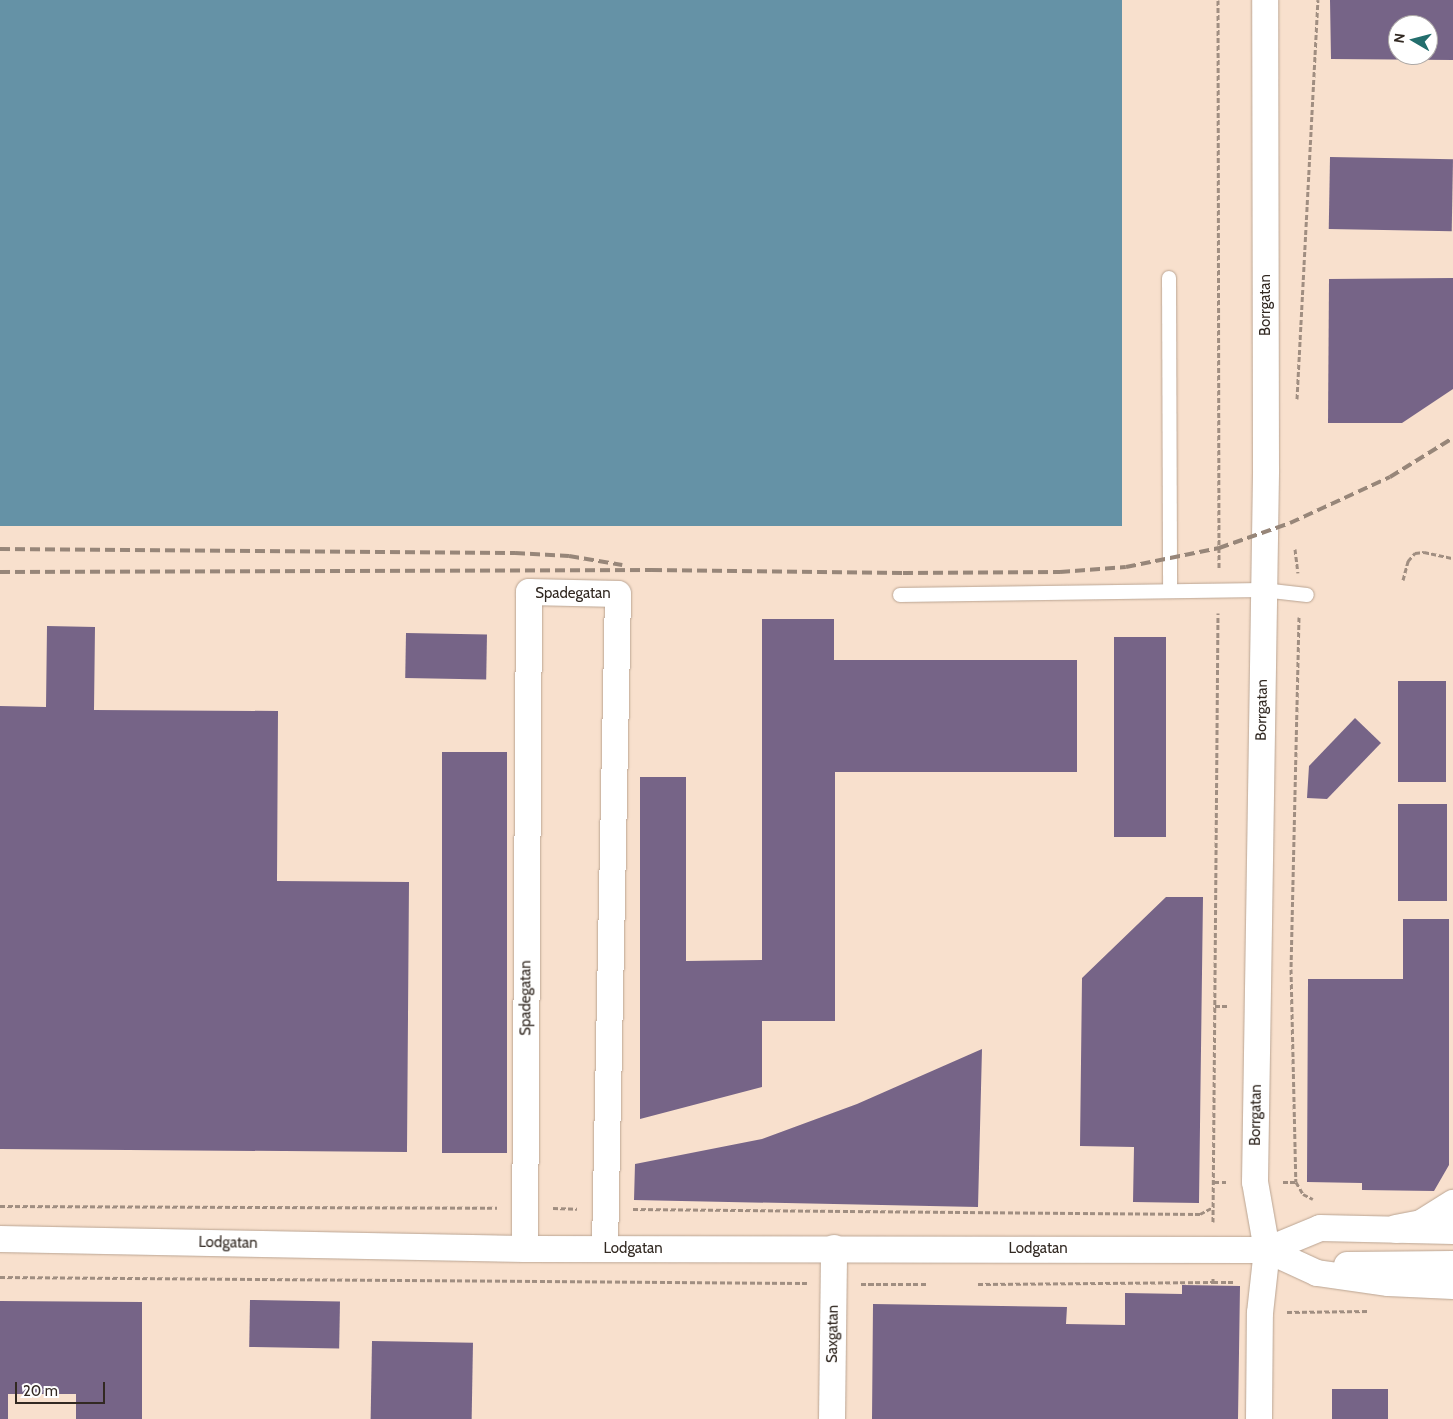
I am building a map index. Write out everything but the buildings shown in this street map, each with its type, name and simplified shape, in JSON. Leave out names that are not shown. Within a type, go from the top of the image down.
[{"type":"main road","points":[[1396,1229],[1421,1224],[1453,1204]]},
{"type":"street","name":"Borrgatan","points":[[1259,1419],[1260,1313],[1267,1250],[1255,1182],[1266,470],[1265,0]]},
{"type":"street","name":"Spadegatan","points":[[525,1249],[529,592],[618,594],[605,1249]]},
{"type":"street","name":"Lodgatan","points":[[0,1239],[525,1249],[1267,1250],[1320,1228],[1453,1230]]},
{"type":"street","name":"Saxgatan","points":[[832,1419],[834,1248]]},
{"type":"street","name":"Lodgatan","points":[[1267,1250],[1317,1273],[1388,1283],[1453,1286]]},
{"type":"street","points":[[1317,1273],[1349,1264],[1453,1264]]},
{"type":"lane","points":[[1169,278],[1170,591]]},
{"type":"lane","points":[[900,595],[1263,590],[1307,595]]},
{"type":"path","points":[[1212,1282],[1218,590],[1218,0]]},
{"type":"path","points":[[1403,580],[1408,561],[1415,553],[1424,552],[1453,558]]},
{"type":"path","points":[[1215,1006],[1233,1006]]},
{"type":"path","points":[[0,1277],[926,1284]]},
{"type":"path","points":[[978,1284],[1238,1282]]},
{"type":"path","points":[[1260,1313],[1295,1312]]},
{"type":"water","points":[[0,0],[1122,0],[1122,526],[0,526]]},
{"type":"railway","points":[[0,572],[652,570],[903,573],[1060,572],[1126,567],[1219,548],[1290,523],[1390,477],[1453,438]]},
{"type":"railway","points":[[0,549],[515,553],[569,556],[622,565]]}]
